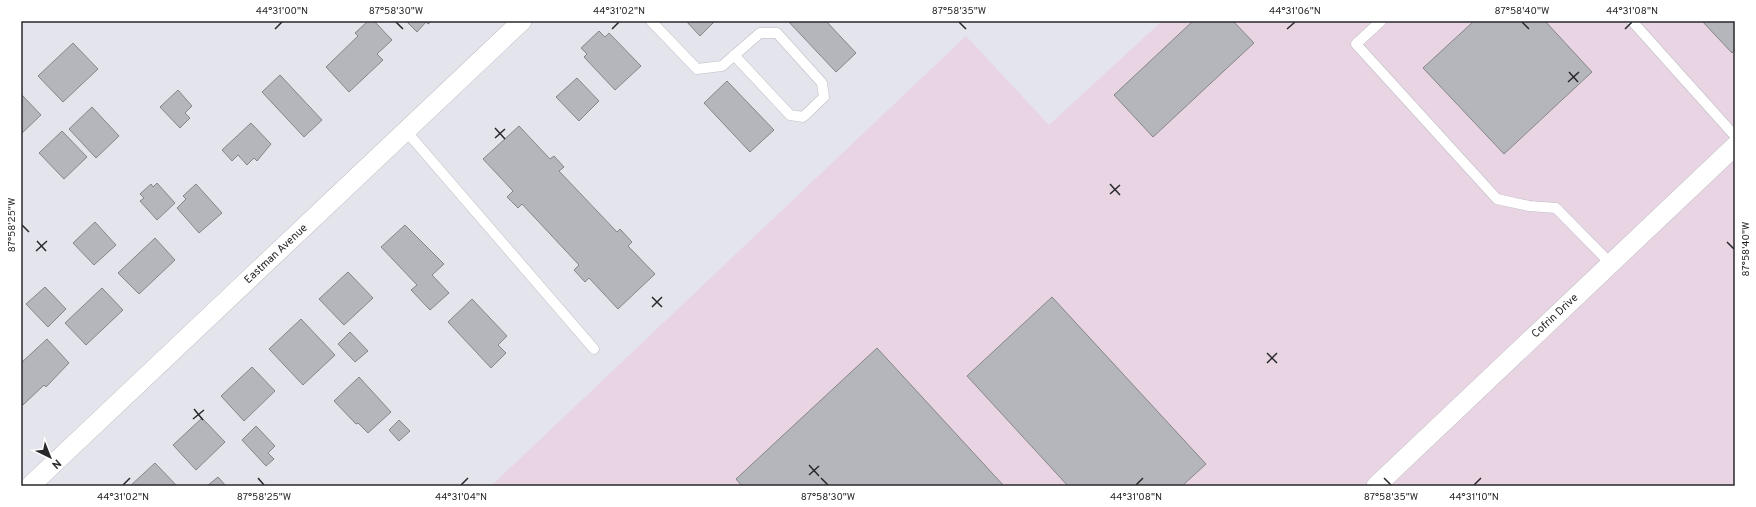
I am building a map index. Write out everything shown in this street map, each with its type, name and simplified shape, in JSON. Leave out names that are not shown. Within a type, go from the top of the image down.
[{"type":"street","name":"Eastman Avenue","points":[[30,486],[522,21]]},
{"type":"street","name":"Cofrin Drive","points":[[1376,486],[1735,146]]},
{"type":"lane","points":[[651,21],[697,69],[722,66],[734,55],[760,33],[777,32],[822,83],[824,97],[803,117],[790,115],[734,55]]},
{"type":"lane","points":[[1381,21],[1356,44],[1497,199],[1529,206],[1556,208],[1611,264]]},
{"type":"lane","points":[[1632,21],[1735,136]]},
{"type":"lane","points":[[406,131],[594,349]]},
{"type":"shaded area","points":[[1162,21],[1735,21],[1735,486],[491,486],[966,36],[1049,125]]},
{"type":"building","points":[[368,21],[374,21],[392,40],[377,54],[383,60],[349,92],[326,67],[358,36],[355,33]]},
{"type":"building","points":[[406,21],[432,21],[428,24],[426,22],[417,32]]},
{"type":"building","points":[[686,21],[715,21],[700,36]]},
{"type":"building","points":[[788,21],[826,21],[856,53],[836,72]]},
{"type":"building","points":[[1193,21],[1233,21],[1254,43],[1153,137],[1114,95]]},
{"type":"building","points":[[1474,21],[1545,21],[1592,72],[1504,154],[1423,68]]},
{"type":"building","points":[[1702,21],[1735,21],[1735,49],[1732,53]]},
{"type":"building","points":[[599,31],[605,37],[609,33],[641,66],[615,90],[584,57],[587,54],[581,48]]},
{"type":"building","points":[[73,43],[98,69],[63,102],[38,76]]},
{"type":"building","points":[[280,75],[322,120],[304,137],[262,92]]},
{"type":"building","points":[[577,78],[599,101],[579,121],[556,97]]},
{"type":"building","points":[[727,81],[774,130],[750,152],[704,103]]},
{"type":"building","points":[[178,90],[192,106],[185,113],[190,118],[180,128],[160,107]]},
{"type":"building","points":[[21,94],[41,115],[21,134]]},
{"type":"building","points":[[92,107],[119,136],[96,158],[69,129]]},
{"type":"building","points":[[251,123],[271,144],[257,161],[254,158],[247,165],[238,155],[232,161],[222,150]]},
{"type":"building","points":[[519,126],[550,159],[554,156],[564,167],[559,171],[617,232],[620,229],[632,242],[628,246],[655,274],[618,309],[589,278],[585,282],[574,270],[579,265],[522,204],[518,208],[507,197],[513,191],[483,159]]},
{"type":"building","points":[[62,131],[87,157],[64,179],[39,153]]},
{"type":"building","points":[[157,183],[175,203],[157,220],[140,201],[144,198],[140,194],[151,184],[153,187]]},
{"type":"building","points":[[196,184],[222,213],[199,233],[177,208],[186,199],[183,196]]},
{"type":"building","points":[[95,222],[116,245],[94,265],[73,243]]},
{"type":"building","points":[[405,225],[444,264],[432,275],[449,293],[430,310],[411,290],[417,285],[381,247]]},
{"type":"building","points":[[155,238],[175,260],[139,294],[118,273]]},
{"type":"building","points":[[348,272],[373,298],[344,325],[319,299]]},
{"type":"building","points":[[45,287],[66,309],[48,327],[26,304]]},
{"type":"building","points":[[102,288],[123,310],[86,345],[65,323]]},
{"type":"building","points":[[1052,297],[1206,464],[1182,486],[1068,486],[967,376]]},
{"type":"building","points":[[472,299],[507,336],[498,345],[506,353],[491,368],[448,322]]},
{"type":"building","points":[[301,319],[335,355],[303,385],[269,349]]},
{"type":"building","points":[[350,332],[368,351],[355,362],[338,344]]},
{"type":"building","points":[[47,339],[69,363],[46,387],[44,385],[23,405],[21,402],[21,363]]},
{"type":"building","points":[[877,348],[1004,486],[742,486],[736,479]]},
{"type":"building","points":[[252,367],[275,391],[244,421],[221,396]]},
{"type":"building","points":[[359,377],[391,412],[368,433],[358,423],[356,424],[334,401]]},
{"type":"building","points":[[202,418],[225,442],[196,470],[173,445]]},
{"type":"building","points":[[399,420],[410,431],[399,441],[389,430]]},
{"type":"building","points":[[256,426],[275,446],[268,453],[274,459],[266,466],[242,440]]},
{"type":"building","points":[[155,463],[177,486],[130,486]]},
{"type":"building","points":[[218,477],[226,486],[207,486]]}]
